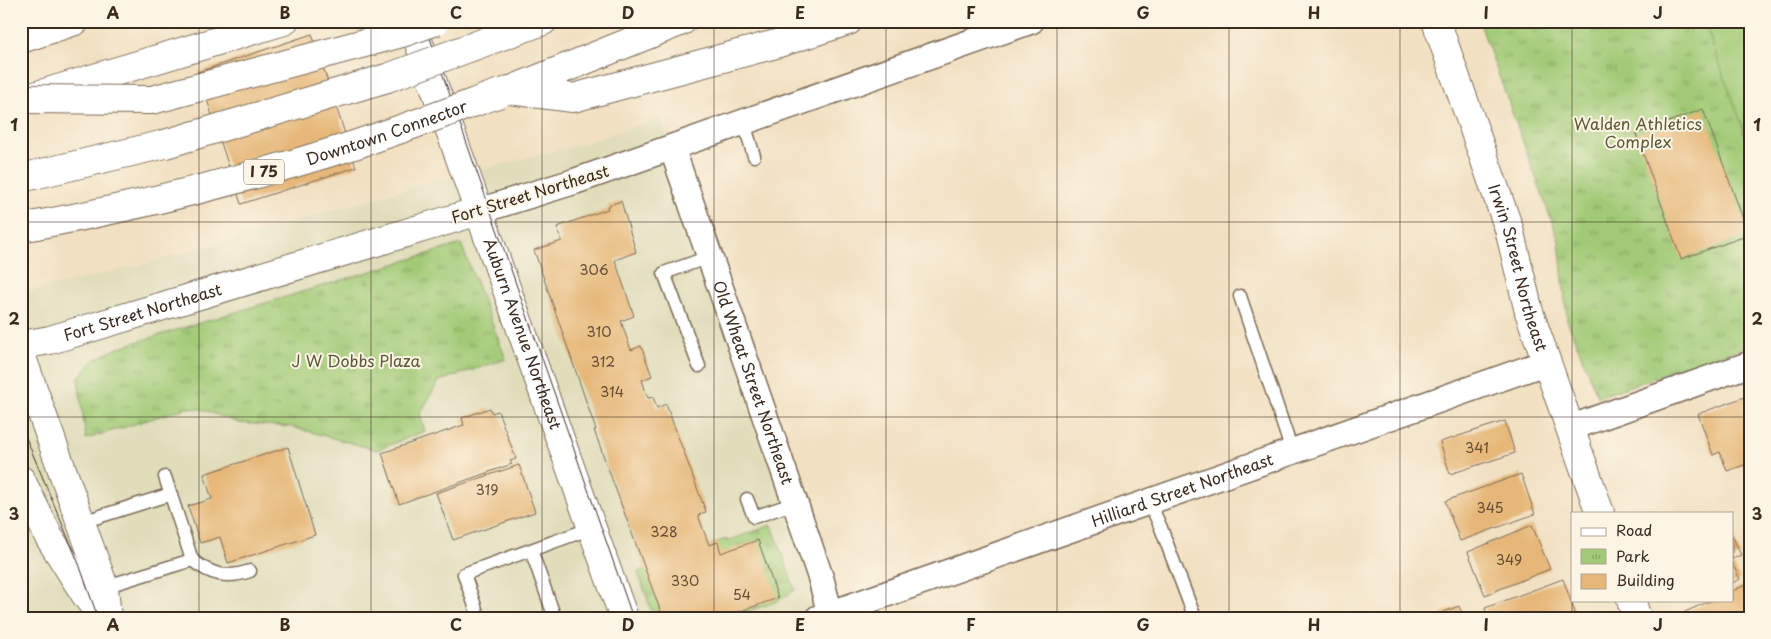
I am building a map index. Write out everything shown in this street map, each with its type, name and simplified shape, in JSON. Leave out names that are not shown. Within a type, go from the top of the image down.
[{"type":"main road","points":[[21,39],[75,21]]},
{"type":"main road","points":[[22,100],[284,21]]},
{"type":"main road","name":"Auburn Avenue Northeast","points":[[411,21],[624,618]]},
{"type":"main road","points":[[22,100],[152,100],[436,21]]},
{"type":"main road","points":[[21,178],[165,144],[387,78],[543,21]]},
{"type":"main road","name":"Downtown Connector","points":[[21,228],[186,192],[337,151],[505,92],[682,21]]},
{"type":"main road","points":[[505,92],[572,98],[776,44],[848,21]]},
{"type":"main road","name":"Irwin Street Northeast","points":[[1436,21],[1509,229],[1529,312],[1600,512]]},
{"type":"main road","name":"Fort Street Northeast","points":[[21,345],[50,340],[479,211]]},
{"type":"main road","points":[[21,355],[104,587],[107,618]]},
{"type":"main road","points":[[24,492],[49,538],[103,618]]},
{"type":"main road","points":[[1632,602],[1637,618]]},
{"type":"street","name":"Fort Street Northeast","points":[[479,211],[576,181],[672,148],[1031,21]]},
{"type":"street","name":"Old Wheat Street Northeast","points":[[672,148],[821,579],[826,616]]},
{"type":"street","name":"Hilliard Street Northeast","points":[[826,616],[1547,362]]},
{"type":"street","points":[[1570,428],[1750,364]]},
{"type":"lane","points":[[744,123],[754,156]]},
{"type":"lane","points":[[699,366],[664,273],[709,256]]},
{"type":"lane","points":[[1240,296],[1292,451]]},
{"type":"lane","points":[[165,477],[192,560],[204,570],[221,575],[236,576],[250,571]]},
{"type":"lane","points":[[82,522],[170,494]]},
{"type":"lane","points":[[747,499],[754,517],[795,503]]},
{"type":"lane","points":[[1149,501],[1195,618]]},
{"type":"lane","points":[[479,618],[464,574],[592,528]]},
{"type":"lane","points":[[531,550],[556,618]]},
{"type":"lane","points":[[104,587],[192,560]]},
{"type":"shaded area","points":[[660,118],[836,618],[21,618],[21,294],[133,267],[420,185],[582,144]]},
{"type":"green space","name":"Walden Athletics Complex","points":[[1479,21],[1750,21],[1750,345],[1598,397],[1567,320],[1559,241]]},
{"type":"green space","points":[[1704,21],[1750,21],[1750,147]]},
{"type":"green space","name":"J W Dobbs Plaza","points":[[461,244],[506,359],[439,381],[420,414],[425,431],[377,450],[292,427],[239,423],[201,409],[186,408],[86,439],[78,378],[94,360],[120,347]]},
{"type":"green space","points":[[772,525],[795,590],[780,600],[730,618],[654,618],[638,572],[726,539],[727,541]]},
{"type":"building","points":[[312,34],[356,167],[241,204],[198,72]]},
{"type":"building","points":[[1703,109],[1749,235],[1681,259],[1636,134]]},
{"type":"building","points":[[621,201],[636,252],[615,260],[634,316],[621,321],[631,350],[641,346],[652,376],[642,380],[648,398],[653,397],[657,408],[666,404],[706,512],[698,515],[709,545],[718,542],[721,553],[758,540],[778,598],[721,618],[663,618],[594,430],[596,430],[534,250],[562,241],[557,227],[608,209],[607,206]]},
{"type":"building","points":[[1750,395],[1750,463],[1727,471],[1720,452],[1713,455],[1698,414]]},
{"type":"building","points":[[490,408],[492,413],[498,411],[516,459],[510,461],[512,464],[399,504],[382,453],[464,425],[462,418]]},
{"type":"building","points":[[1505,421],[1515,453],[1450,474],[1440,442]]},
{"type":"building","points":[[288,447],[315,535],[228,563],[220,537],[200,543],[188,506],[212,499],[204,474]]},
{"type":"building","points":[[519,465],[535,512],[453,540],[436,493]]},
{"type":"building","points":[[1521,474],[1535,514],[1460,541],[1445,501]]},
{"type":"building","points":[[1532,525],[1550,569],[1485,595],[1468,552]]},
{"type":"building","points":[[1734,539],[1741,555],[1734,558]]},
{"type":"building","points":[[1734,567],[1740,579],[1734,582]]},
{"type":"building","points":[[1563,579],[1577,618],[1488,618],[1485,608]]},
{"type":"building","points":[[1750,583],[1750,618],[1687,618],[1685,612],[1708,602],[1734,602],[1734,590]]},
{"type":"building","points":[[1459,606],[1464,618],[1443,618],[1441,613]]},
{"type":"tram line","points":[[424,21],[633,618]]},
{"type":"tram line","points":[[21,426],[79,564],[98,618]]}]
